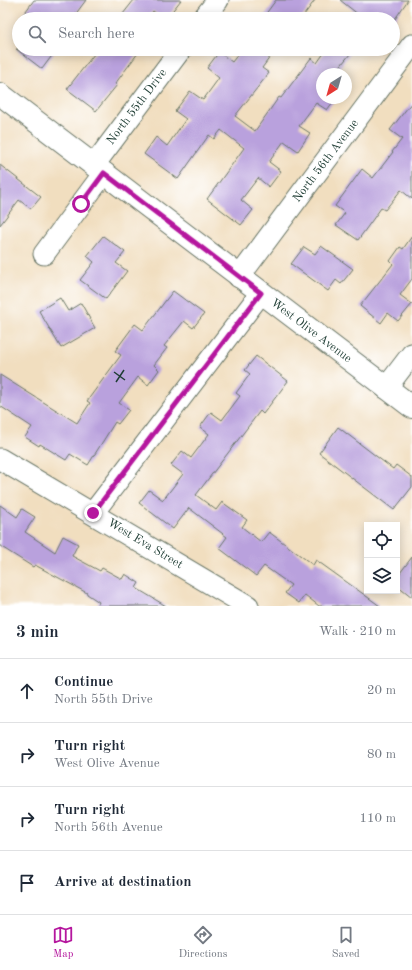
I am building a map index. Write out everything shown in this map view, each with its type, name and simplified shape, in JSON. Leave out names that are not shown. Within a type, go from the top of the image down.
[{"type":"main road","name":"West Olive Avenue","points":[[0,94],[412,407]]},
{"type":"street","points":[[209,12],[218,0]]},
{"type":"street","name":"North 56th Avenue","points":[[239,277],[412,45]]},
{"type":"street","name":"North 55th Drive","points":[[44,254],[99,169],[176,56]]},
{"type":"street","points":[[93,513],[261,293]]},
{"type":"street","points":[[386,388],[412,354]]},
{"type":"street","name":"West Eva Street","points":[[0,459],[248,606]]},
{"type":"building","points":[[34,0],[86,0],[77,12],[25,12]]},
{"type":"building","points":[[134,0],[181,0],[172,12],[125,12]]},
{"type":"building","points":[[276,0],[315,0],[306,12],[267,12]]},
{"type":"building","points":[[340,0],[408,0],[400,12],[355,12]]},
{"type":"building","points":[[25,56],[52,56],[42,69]]},
{"type":"building","points":[[93,56],[136,56],[115,84],[117,85],[96,111],[67,89]]},
{"type":"building","points":[[216,56],[224,56],[232,62],[237,56],[271,56],[262,68],[269,73],[235,116],[255,131],[279,97],[281,98],[311,58],[317,63],[322,56],[348,56],[339,68],[316,68],[316,103],[299,126],[310,133],[298,151],[284,141],[269,162],[281,171],[269,187],[258,178],[241,200],[253,210],[241,225],[207,199],[244,148],[221,130],[214,139],[209,135],[178,179],[144,154],[156,137],[167,146],[186,119],[175,111],[190,91],[203,100],[219,78],[207,68]]},
{"type":"building","points":[[412,102],[412,199],[401,190],[385,210],[381,208],[358,240],[336,225],[345,213],[335,206],[362,169],[373,178],[393,152],[402,139],[390,130]]},
{"type":"building","points":[[318,104],[332,104],[327,110]]},
{"type":"building","points":[[0,165],[41,197],[31,209],[19,200],[0,225]]},
{"type":"building","points":[[103,236],[125,252],[116,263],[127,271],[106,299],[80,280],[94,262],[87,256]]},
{"type":"building","points":[[412,236],[412,279],[400,295],[412,304],[398,321],[388,313],[381,323],[360,306],[393,264],[390,261],[400,247],[403,249]]},
{"type":"building","points":[[321,246],[353,269],[341,284],[336,280],[328,291],[291,264],[304,247],[315,254]]},
{"type":"building","points":[[173,291],[204,314],[193,328],[184,321],[164,346],[167,348],[154,365],[159,370],[148,385],[138,377],[119,403],[129,410],[118,424],[115,422],[88,465],[70,454],[66,460],[40,444],[39,446],[25,437],[32,427],[0,406],[0,375],[77,423],[90,403],[87,401],[121,355],[115,351],[135,324],[143,330]]},
{"type":"building","points":[[60,298],[68,311],[81,303],[95,328],[61,348],[39,311]]},
{"type":"building","points":[[256,356],[288,381],[263,414],[260,411],[196,495],[216,510],[222,502],[247,520],[242,527],[261,542],[269,532],[313,565],[316,560],[380,606],[319,606],[305,595],[299,603],[285,593],[291,585],[264,566],[256,576],[219,548],[227,537],[189,508],[173,529],[139,503],[149,490],[163,500],[183,474],[171,465],[182,451],[191,458],[209,434],[200,427],[211,412],[222,420],[240,396],[236,393],[250,374],[245,370]]},
{"type":"building","points":[[338,427],[393,469],[396,465],[412,477],[412,487],[394,510],[319,453]]},
{"type":"building","points":[[0,505],[17,517],[22,509],[35,517],[25,532],[55,552],[63,536],[78,544],[72,556],[100,571],[102,568],[122,579],[125,574],[139,583],[136,588],[166,606],[97,606],[99,602],[87,593],[35,565],[33,567],[0,546]]},
{"type":"building","points":[[412,557],[412,597],[400,587],[400,573]]},
{"type":"route","points":[[81,204],[104,173],[261,293],[93,513]]}]
